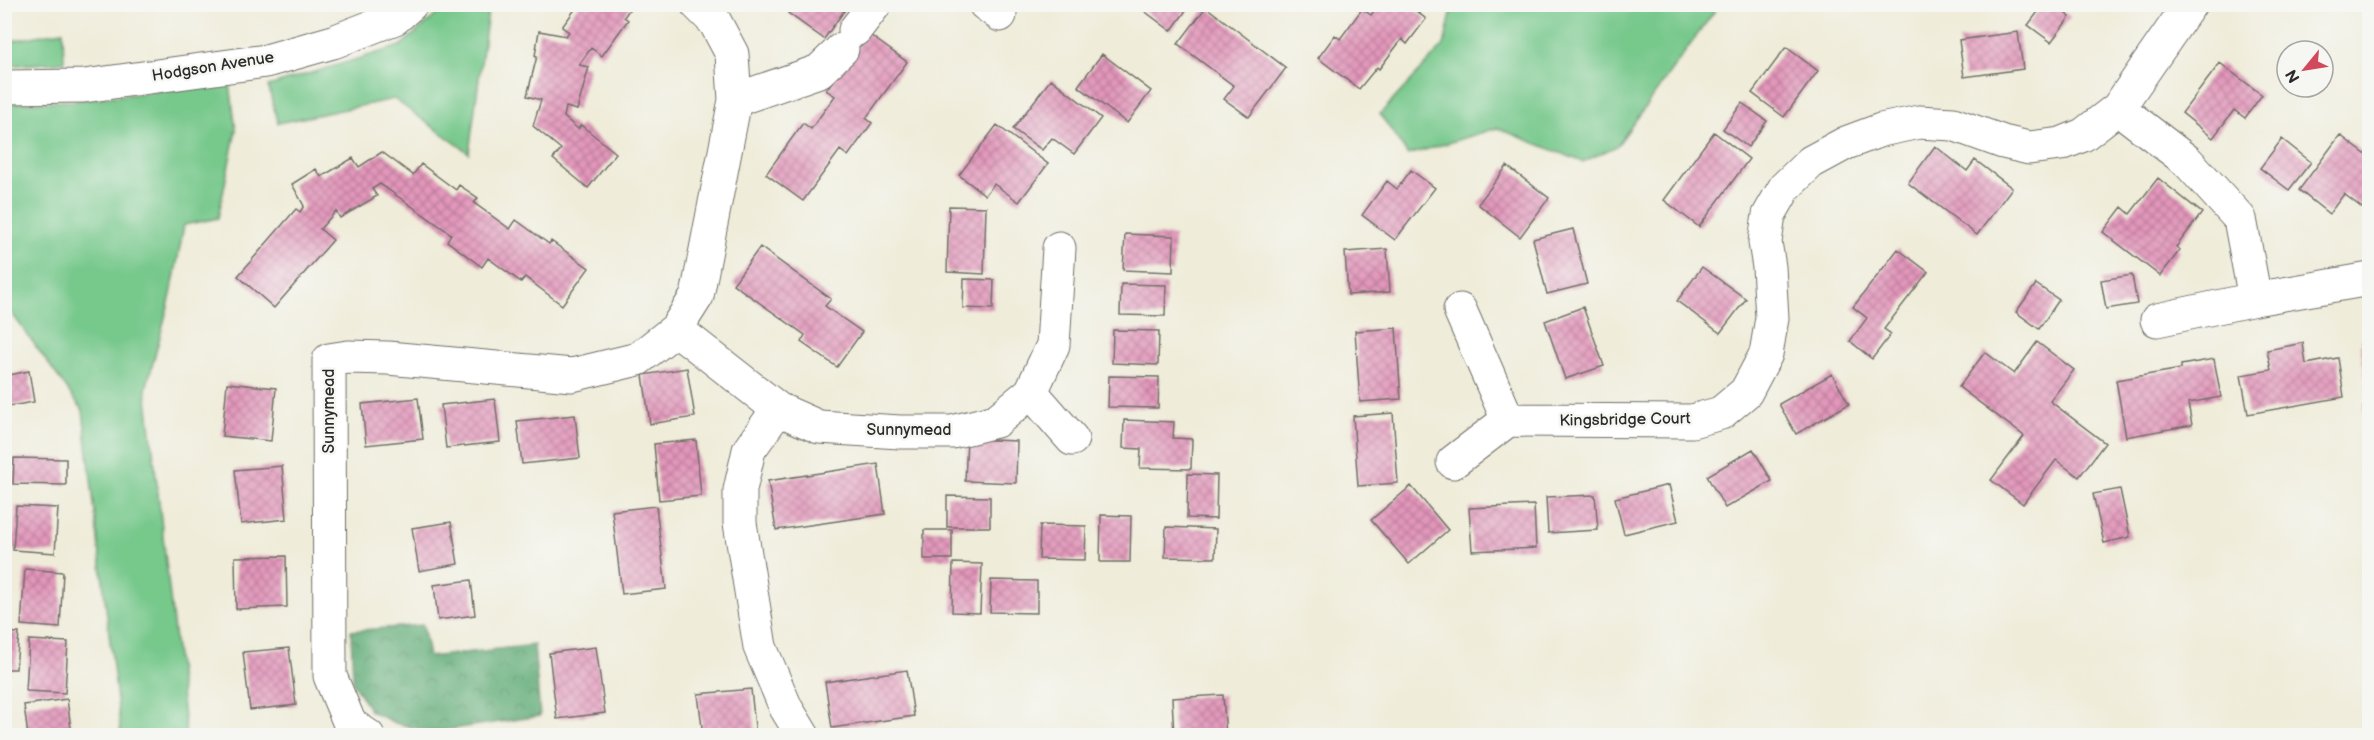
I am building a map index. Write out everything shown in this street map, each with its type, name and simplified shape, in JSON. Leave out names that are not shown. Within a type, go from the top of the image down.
[{"type":"street","name":"Hodgson Avenue","points":[[4,87],[84,86],[266,61],[333,42],[394,18],[411,4]]},
{"type":"street","name":"Sunnymead","points":[[368,735],[350,724],[330,676],[329,360],[348,357],[388,358],[572,375],[638,359],[676,329],[697,296],[735,100],[732,54],[715,22],[698,4]]},
{"type":"street","points":[[735,100],[819,71],[849,39],[875,4]]},
{"type":"street","name":"Kingsbridge Court","points":[[1508,420],[1692,421],[1720,413],[1746,392],[1766,354],[1773,318],[1770,267],[1765,242],[1769,215],[1785,187],[1811,162],[1846,143],[1881,130],[1919,122],[1953,124],[2003,142],[2029,148],[2061,144],[2083,135],[2118,108],[2190,4]]},
{"type":"street","points":[[2118,108],[2187,161],[2240,219],[2255,299]]},
{"type":"street","name":"Sunnymead","points":[[676,329],[778,409],[819,427],[900,432],[952,432],[996,421],[1031,392],[1053,345],[1059,248]]},
{"type":"street","points":[[2157,320],[2255,299],[2370,279]]},
{"type":"street","points":[[1453,462],[1508,420],[1460,310]]},
{"type":"street","points":[[1031,392],[1072,439]]},
{"type":"street","points":[[778,409],[749,450],[740,490],[740,523],[760,647],[786,708],[803,735]]},
{"type":"green space","points":[[449,4],[489,5],[469,153],[394,99],[278,123],[268,86],[400,46]]},
{"type":"green space","points":[[1453,4],[1719,5],[1617,146],[1583,162],[1497,128],[1408,155],[1380,114],[1444,45]]},
{"type":"green space","points":[[63,31],[64,62],[5,66],[5,42]]},
{"type":"green space","points":[[230,83],[236,130],[218,218],[184,225],[171,295],[146,389],[186,735],[121,735],[83,411],[5,304],[4,103],[72,101]]},
{"type":"green space","points":[[423,625],[429,657],[534,645],[540,716],[432,732],[395,723],[370,711],[353,683],[351,631]]},
{"type":"building","points":[[579,4],[633,4],[624,17],[628,20],[602,56],[591,48],[579,65],[589,67],[577,110],[566,107],[564,117],[578,129],[581,125],[616,153],[588,188],[553,159],[561,149],[533,126],[541,100],[527,96],[537,56],[535,56],[539,31],[566,36],[569,32],[562,27]]},
{"type":"building","points":[[788,4],[849,4],[824,39],[788,13],[792,8]]},
{"type":"building","points":[[1135,4],[1191,4],[1171,31]]},
{"type":"building","points":[[1379,4],[1407,4],[1426,19],[1407,44],[1402,39],[1379,69],[1377,67],[1359,89],[1318,58],[1335,35],[1340,39],[1362,9],[1371,15]]},
{"type":"building","points":[[1789,4],[1814,4],[1814,6],[1789,8]]},
{"type":"building","points":[[2044,4],[2053,4],[2070,17],[2051,42],[2028,25]]},
{"type":"building","points":[[1206,7],[1286,68],[1249,117],[1224,99],[1234,86],[1178,44]]},
{"type":"building","points":[[2018,32],[2023,69],[1964,77],[1959,40]]},
{"type":"building","points":[[867,33],[907,62],[866,118],[872,123],[848,156],[840,150],[803,201],[766,174],[803,123],[811,129],[835,96],[826,90]]},
{"type":"building","points":[[1786,47],[1818,71],[1784,117],[1752,93]]},
{"type":"building","points":[[1102,54],[1151,91],[1127,123],[1078,86]]},
{"type":"building","points":[[2220,63],[2262,95],[2245,118],[2234,110],[2213,138],[2182,113]]},
{"type":"building","points":[[1051,79],[1101,118],[1074,154],[1052,138],[1042,150],[1013,129]]},
{"type":"building","points":[[1742,103],[1767,121],[1748,147],[1723,129]]},
{"type":"building","points":[[997,125],[1048,164],[1019,202],[994,184],[985,195],[959,175]]},
{"type":"building","points":[[1714,132],[1749,159],[1699,227],[1664,200]]},
{"type":"building","points":[[2340,135],[2370,158],[2370,214],[2344,194],[2329,214],[2299,190]]},
{"type":"building","points":[[2282,139],[2311,162],[2289,190],[2260,168]]},
{"type":"building","points":[[1935,146],[1967,171],[1975,160],[2012,188],[1977,235],[1908,183]]},
{"type":"building","points":[[382,152],[413,175],[421,164],[456,190],[459,185],[478,198],[474,203],[510,229],[516,220],[549,244],[551,241],[589,268],[562,305],[525,277],[521,282],[488,258],[482,267],[447,241],[451,234],[380,184],[372,189],[377,196],[340,218],[336,211],[320,229],[333,240],[274,308],[238,276],[296,209],[300,212],[304,206],[292,184],[316,169],[321,177],[353,158],[359,167]]},
{"type":"building","points":[[1507,166],[1549,198],[1520,237],[1478,204]]},
{"type":"building","points":[[1411,170],[1435,188],[1395,240],[1362,215],[1387,181],[1397,189]]},
{"type":"building","points":[[2158,178],[2202,213],[2176,247],[2180,250],[2160,276],[2103,232],[2122,207],[2130,214]]},
{"type":"building","points":[[949,206],[986,207],[984,274],[947,272]]},
{"type":"building","points":[[1573,229],[1587,284],[1547,294],[1533,239]]},
{"type":"building","points":[[1125,234],[1174,236],[1173,272],[1123,270]]},
{"type":"building","points":[[760,247],[831,299],[825,306],[862,332],[837,367],[801,342],[805,335],[733,284]]},
{"type":"building","points":[[1387,249],[1390,292],[1348,295],[1345,252]]},
{"type":"building","points":[[1898,249],[1928,272],[1884,329],[1891,334],[1872,359],[1850,341],[1867,318],[1853,307]]},
{"type":"building","points":[[1702,267],[1746,299],[1720,333],[1677,301]]},
{"type":"building","points":[[2132,275],[2137,304],[2106,309],[2101,280]]},
{"type":"building","points":[[964,279],[994,280],[993,309],[963,308]]},
{"type":"building","points":[[1121,284],[1166,285],[1165,316],[1120,315]]},
{"type":"building","points":[[2036,284],[2059,300],[2039,329],[2016,312]]},
{"type":"building","points":[[1583,307],[1604,366],[1565,379],[1545,321]]},
{"type":"building","points":[[1396,328],[1401,399],[1360,402],[1355,331]]},
{"type":"building","points":[[1113,330],[1159,331],[1158,365],[1112,363]]},
{"type":"building","points":[[2037,342],[2074,370],[2050,401],[2105,443],[2079,477],[2056,460],[2023,504],[1991,480],[2024,436],[1959,387],[1985,352],[2014,374]]},
{"type":"building","points":[[2370,342],[2370,393],[2368,393],[2360,344]]},
{"type":"building","points":[[2303,343],[2306,364],[2338,358],[2344,397],[2248,414],[2241,375],[2271,370],[2267,350]]},
{"type":"building","points":[[2214,359],[2221,397],[2188,403],[2192,425],[2126,437],[2116,380],[2181,369],[2181,365]]},
{"type":"building","points":[[687,368],[695,417],[650,424],[643,375]]},
{"type":"building","points":[[29,371],[34,402],[4,407],[4,376]]},
{"type":"building","points":[[1832,374],[1849,404],[1796,434],[1779,404]]},
{"type":"building","points":[[1109,376],[1159,377],[1158,408],[1108,407]]},
{"type":"building","points":[[227,383],[276,388],[271,441],[222,436]]},
{"type":"building","points":[[418,398],[423,439],[366,445],[362,404]]},
{"type":"building","points":[[495,399],[500,442],[446,448],[441,405]]},
{"type":"building","points":[[2370,406],[2370,439],[2368,439],[2363,407]]},
{"type":"building","points":[[1393,413],[1398,483],[1358,486],[1353,416]]},
{"type":"building","points":[[575,415],[580,458],[522,464],[517,421]]},
{"type":"building","points":[[1124,420],[1174,422],[1173,438],[1192,439],[1191,469],[1140,468],[1141,449],[1123,448]]},
{"type":"building","points":[[4,421],[8,421],[9,443],[4,443]]},
{"type":"building","points":[[967,439],[1017,441],[1016,483],[965,481]]},
{"type":"building","points":[[696,440],[701,496],[659,500],[654,444]]},
{"type":"building","points":[[1753,449],[1772,481],[1725,508],[1707,476]]},
{"type":"building","points":[[14,458],[66,459],[66,485],[13,484]]},
{"type":"building","points":[[878,464],[885,514],[776,530],[768,481]]},
{"type":"building","points":[[282,466],[287,519],[241,524],[235,470]]},
{"type":"building","points":[[1188,474],[1217,475],[1216,519],[1187,518]]},
{"type":"building","points":[[1669,485],[1678,521],[1624,534],[1615,498]]},
{"type":"building","points":[[1411,486],[1448,530],[1409,564],[1371,520]]},
{"type":"building","points":[[2120,489],[2130,537],[2104,543],[2093,494]]},
{"type":"building","points":[[1595,495],[1598,530],[1548,533],[1546,497]]},
{"type":"building","points":[[947,496],[990,497],[990,527],[947,527]]},
{"type":"building","points":[[1534,505],[1536,548],[1472,551],[1469,508]]},
{"type":"building","points":[[16,506],[58,508],[55,553],[13,550]]},
{"type":"building","points":[[656,506],[666,589],[622,594],[612,511]]},
{"type":"building","points":[[1101,515],[1131,516],[1130,562],[1100,562]]},
{"type":"building","points":[[451,522],[458,564],[419,571],[412,528]]},
{"type":"building","points":[[1040,525],[1086,526],[1085,560],[1039,559]]},
{"type":"building","points":[[1166,527],[1216,529],[1215,558],[1165,557]]},
{"type":"building","points":[[924,530],[952,530],[952,559],[924,559]]},
{"type":"building","points":[[286,556],[287,607],[236,609],[235,557]]},
{"type":"building","points":[[953,563],[982,564],[980,613],[952,612]]},
{"type":"building","points":[[25,569],[63,572],[60,628],[21,625]]},
{"type":"building","points":[[471,580],[475,615],[438,620],[434,585]]},
{"type":"building","points":[[991,580],[1037,581],[1037,613],[990,612]]},
{"type":"building","points":[[4,632],[19,633],[16,669],[4,669]]},
{"type":"building","points":[[29,640],[68,642],[65,693],[26,691]]},
{"type":"building","points":[[596,647],[605,713],[557,719],[549,653]]},
{"type":"building","points":[[289,648],[296,705],[250,710],[243,652]]},
{"type":"building","points":[[907,670],[914,716],[832,728],[825,682]]},
{"type":"building","points":[[751,689],[756,736],[703,736],[698,694]]},
{"type":"building","points":[[1223,695],[1226,736],[1174,736],[1172,698]]},
{"type":"building","points":[[67,699],[72,736],[28,736],[24,705]]}]
